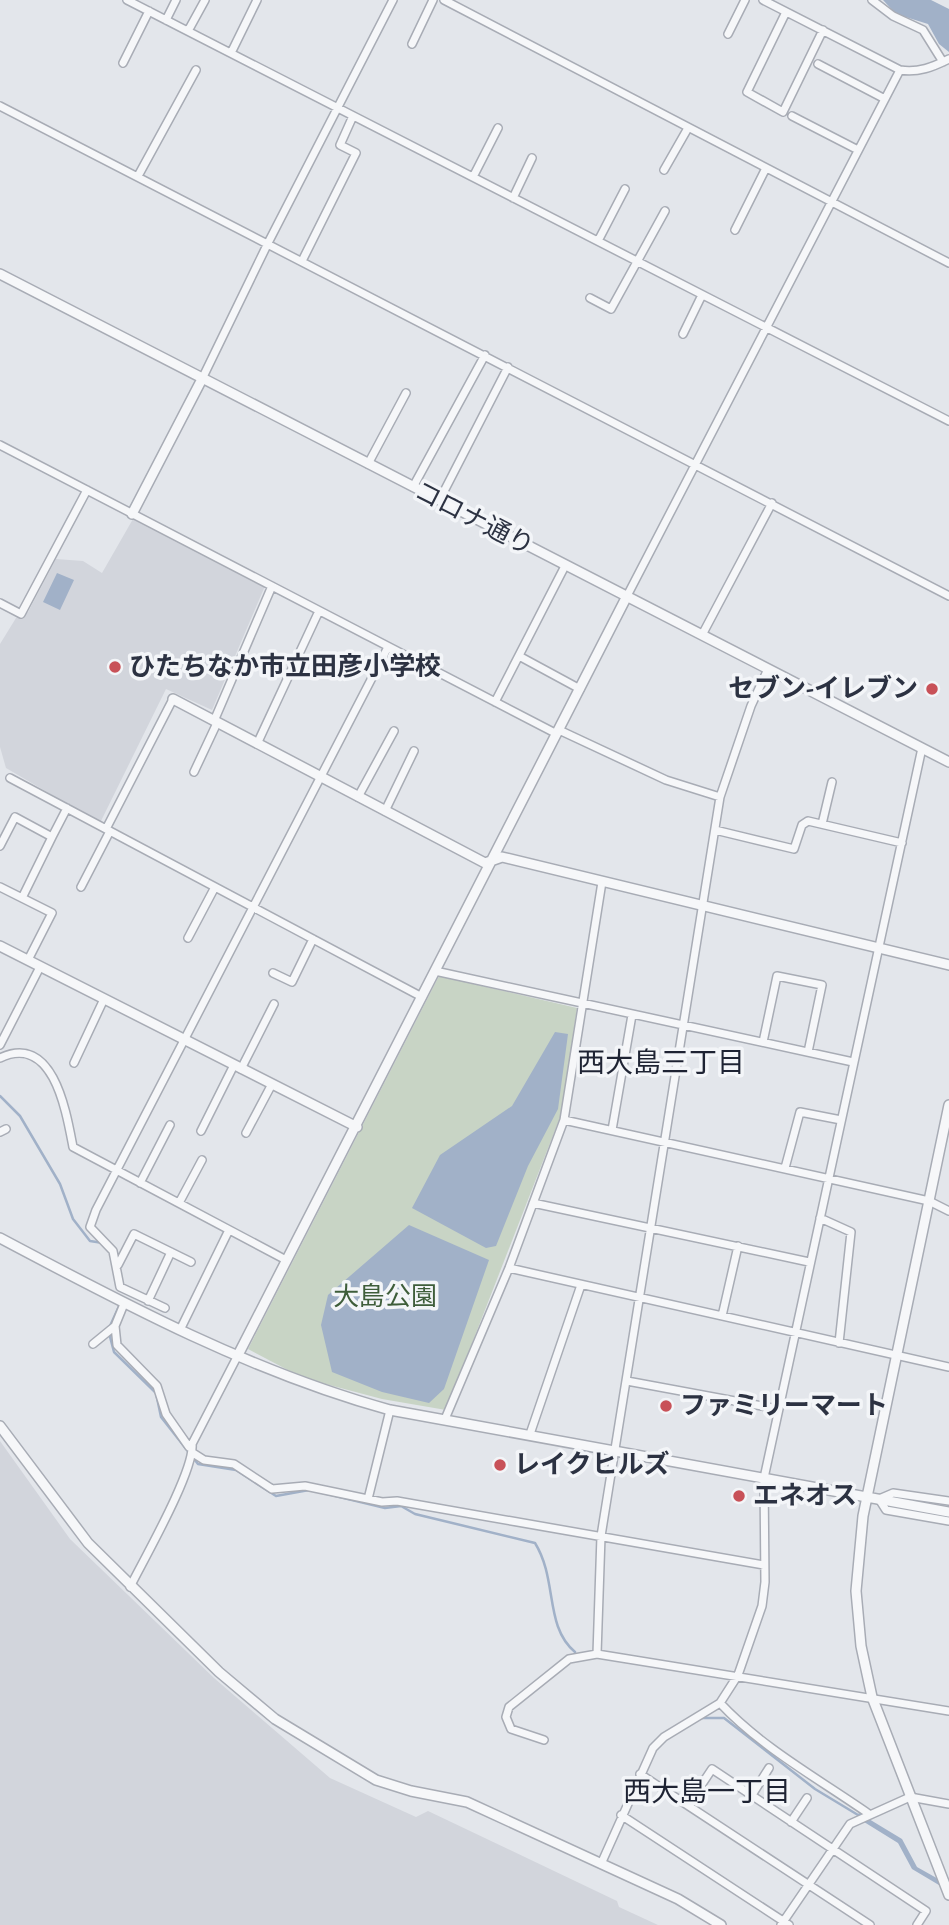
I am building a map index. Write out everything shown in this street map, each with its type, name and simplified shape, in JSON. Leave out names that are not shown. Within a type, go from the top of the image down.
[{"type":"street","points":[[127,0],[949,421]]},
{"type":"street","points":[[166,20],[176,0]]},
{"type":"street","points":[[188,31],[205,0]]},
{"type":"street","points":[[231,53],[257,0]]},
{"type":"street","points":[[132,514],[393,0]]},
{"type":"street","points":[[412,44],[433,0]]},
{"type":"street","points":[[444,0],[949,263]]},
{"type":"street","points":[[728,34],[746,0]]},
{"type":"street","points":[[763,0],[900,70],[910,72],[946,60],[923,30],[893,16],[872,0]]},
{"type":"street","points":[[123,63],[149,11]]},
{"type":"street","points":[[786,12],[747,92],[783,112],[823,30]]},
{"type":"street","points":[[818,64],[885,99]]},
{"type":"street","points":[[138,176],[196,70]]},
{"type":"street","points":[[130,1587],[237,1357],[286,1259],[357,1127],[627,596],[900,70]]},
{"type":"street","points":[[0,106],[949,596]]},
{"type":"street","points":[[302,261],[356,153],[340,145],[353,116]]},
{"type":"street","points":[[792,116],[858,150]]},
{"type":"street","points":[[473,177],[498,128]]},
{"type":"street","points":[[664,170],[688,128]]},
{"type":"street","points":[[513,198],[533,158]]},
{"type":"street","points":[[735,230],[766,167]]},
{"type":"street","points":[[598,242],[625,190]]},
{"type":"street","points":[[590,298],[611,309],[665,211]]},
{"type":"street","name":"コロナ通り","points":[[0,274],[949,762]]},
{"type":"street","points":[[683,334],[702,295]]},
{"type":"street","points":[[413,487],[485,355]]},
{"type":"street","points":[[439,501],[508,367]]},
{"type":"street","points":[[368,464],[406,393]]},
{"type":"street","points":[[0,445],[495,702],[666,780],[720,797]]},
{"type":"street","points":[[0,603],[21,614],[86,490]]},
{"type":"street","points":[[702,635],[772,503]]},
{"type":"street","points":[[495,702],[565,566]]},
{"type":"street","points":[[194,772],[272,586]]},
{"type":"street","points":[[257,744],[319,611]]},
{"type":"street","points":[[165,1308],[120,1287],[110,1245],[90,1227],[116,1170],[388,647]]},
{"type":"street","points":[[519,656],[580,689]]},
{"type":"street","points":[[597,1654],[601,1536],[720,797],[751,706],[768,669]]},
{"type":"street","points":[[81,887],[173,699],[485,863],[492,863],[502,856],[949,965]]},
{"type":"street","points":[[358,797],[394,731]]},
{"type":"street","points":[[601,1864],[653,1748],[664,1737],[720,1703],[737,1675],[762,1606],[764,1478],[922,748]]},
{"type":"street","points":[[385,811],[414,751]]},
{"type":"street","points":[[10,778],[422,997]]},
{"type":"street","points":[[822,824],[832,782]]},
{"type":"street","points":[[22,898],[67,808]]},
{"type":"street","points":[[0,846],[15,817],[52,837]]},
{"type":"street","points":[[715,830],[794,849],[805,822],[902,843]]},
{"type":"street","points":[[445,1419],[509,1268],[564,1120],[602,882]]},
{"type":"street","points":[[0,887],[52,913],[28,960]]},
{"type":"street","points":[[188,938],[215,887]]},
{"type":"street","points":[[274,972],[292,982],[313,939]]},
{"type":"street","points":[[0,946],[357,1127]]},
{"type":"street","points":[[0,1045],[40,967]]},
{"type":"street","points":[[435,971],[853,1062]]},
{"type":"street","points":[[763,1042],[778,976],[822,985],[808,1052]]},
{"type":"street","points":[[74,1063],[104,999]]},
{"type":"street","points":[[201,1131],[274,1004]]},
{"type":"street","points":[[612,1130],[632,1015]]},
{"type":"street","points":[[0,1058],[11,1052],[32,1054],[43,1060],[66,1107],[73,1147],[286,1259]]},
{"type":"street","points":[[246,1133],[272,1084]]},
{"type":"street","points":[[948,1891],[872,1697],[861,1646],[856,1591],[857,1560],[867,1496],[949,1105]]},
{"type":"street","points":[[785,1168],[800,1112],[841,1120]]},
{"type":"street","points":[[564,1120],[829,1177],[929,1201],[949,1211]]},
{"type":"street","points":[[140,1183],[170,1125]]},
{"type":"street","points":[[178,1203],[202,1160]]},
{"type":"street","points":[[533,1203],[810,1262]]},
{"type":"street","points":[[820,1218],[851,1232],[839,1343]]},
{"type":"street","points":[[180,1330],[229,1230]]},
{"type":"street","points":[[117,1266],[134,1234],[191,1262]]},
{"type":"street","points":[[0,1238],[124,1304],[237,1357],[302,1383],[390,1410],[949,1511]]},
{"type":"street","points":[[722,1315],[737,1246]]},
{"type":"street","points":[[148,1301],[171,1252]]},
{"type":"street","points":[[509,1268],[949,1367]]},
{"type":"street","points":[[530,1434],[581,1285]]},
{"type":"street","points":[[124,1304],[115,1326],[117,1345],[157,1386],[166,1414],[181,1439],[204,1460],[234,1464],[272,1489],[315,1487],[382,1502],[397,1501],[764,1565]]},
{"type":"street","points":[[93,1343],[115,1326]]},
{"type":"street","points":[[627,1381],[778,1409]]},
{"type":"street","points":[[368,1499],[390,1410]]},
{"type":"street","points":[[0,1426],[88,1543],[130,1587],[259,1706],[347,1765],[394,1787],[467,1802],[678,1899],[721,1925]]},
{"type":"street","points":[[879,1499],[893,1493],[949,1502]]},
{"type":"street","points":[[879,1499],[886,1510],[949,1521]]},
{"type":"street","points":[[544,1740],[511,1729],[506,1717],[509,1707],[569,1659],[597,1654],[949,1710]]},
{"type":"street","points":[[720,1703],[737,1722],[819,1783],[869,1814]]},
{"type":"street","points":[[752,1795],[769,1768]]},
{"type":"street","points":[[688,1805],[712,1769],[926,1911],[917,1925]]},
{"type":"street","points":[[640,1774],[870,1925]]},
{"type":"street","points":[[621,1815],[785,1924],[850,1824],[910,1797],[949,1804]]},
{"type":"street","points":[[791,1822],[807,1798]]},
{"type":"shaded area","name":"ひたちなか市立田彦小学校","points":[[133,519],[265,586],[212,710],[166,689],[100,823],[6,768],[0,747],[0,644],[16,618],[28,612],[56,559],[83,561],[102,573]]},
{"type":"shaded area","points":[[0,1441],[70,1539],[214,1678],[330,1778],[416,1817],[428,1811],[617,1901],[619,1907],[658,1925],[0,1925]]},
{"type":"green space","name":"大島公園","points":[[439,976],[577,1008],[561,1115],[446,1410],[382,1399],[303,1378],[248,1349]]},
{"type":"water","points":[[883,0],[931,0],[949,9],[949,52],[939,44],[928,24],[896,14]]},
{"type":"water","points":[[57,573],[74,580],[60,610],[43,602]]},
{"type":"water","points":[[555,1032],[568,1034],[558,1109],[528,1166],[496,1246],[486,1248],[412,1208],[440,1155],[512,1106]]},
{"type":"water","points":[[409,1225],[489,1260],[444,1389],[429,1403],[382,1392],[332,1372],[321,1325],[328,1295]]},
{"type":"water","points":[[859,1813],[902,1839],[917,1867],[949,1885],[949,1891],[912,1869],[898,1843],[856,1817]]},
{"type":"waterway","points":[[0,1096],[20,1116],[60,1184],[73,1219],[90,1241],[103,1243]]},
{"type":"waterway","points":[[110,1326],[120,1304]]},
{"type":"waterway","points":[[109,1333],[114,1352],[156,1393],[161,1417],[198,1464],[236,1470],[276,1496],[309,1490]]},
{"type":"waterway","points":[[319,1492],[385,1508],[401,1506],[415,1514],[535,1543],[547,1572],[559,1629],[575,1652]]},
{"type":"waterway","points":[[700,1718],[724,1718],[815,1789],[858,1815]]},
{"type":"place","name":"ひたちなか市立田彦小学校","points":[[115,667]]},
{"type":"place","name":"セブン-イレブン","points":[[932,689]]},
{"type":"place","name":"ファミリーマート","points":[[666,1406]]},
{"type":"place","name":"レイクヒルズ","points":[[500,1465]]},
{"type":"place","name":"エネオス","points":[[739,1496]]},
{"type":"district","name":"西大島三丁目","points":[[661,1064]]},
{"type":"district","name":"西大島一丁目","points":[[707,1793]]}]
